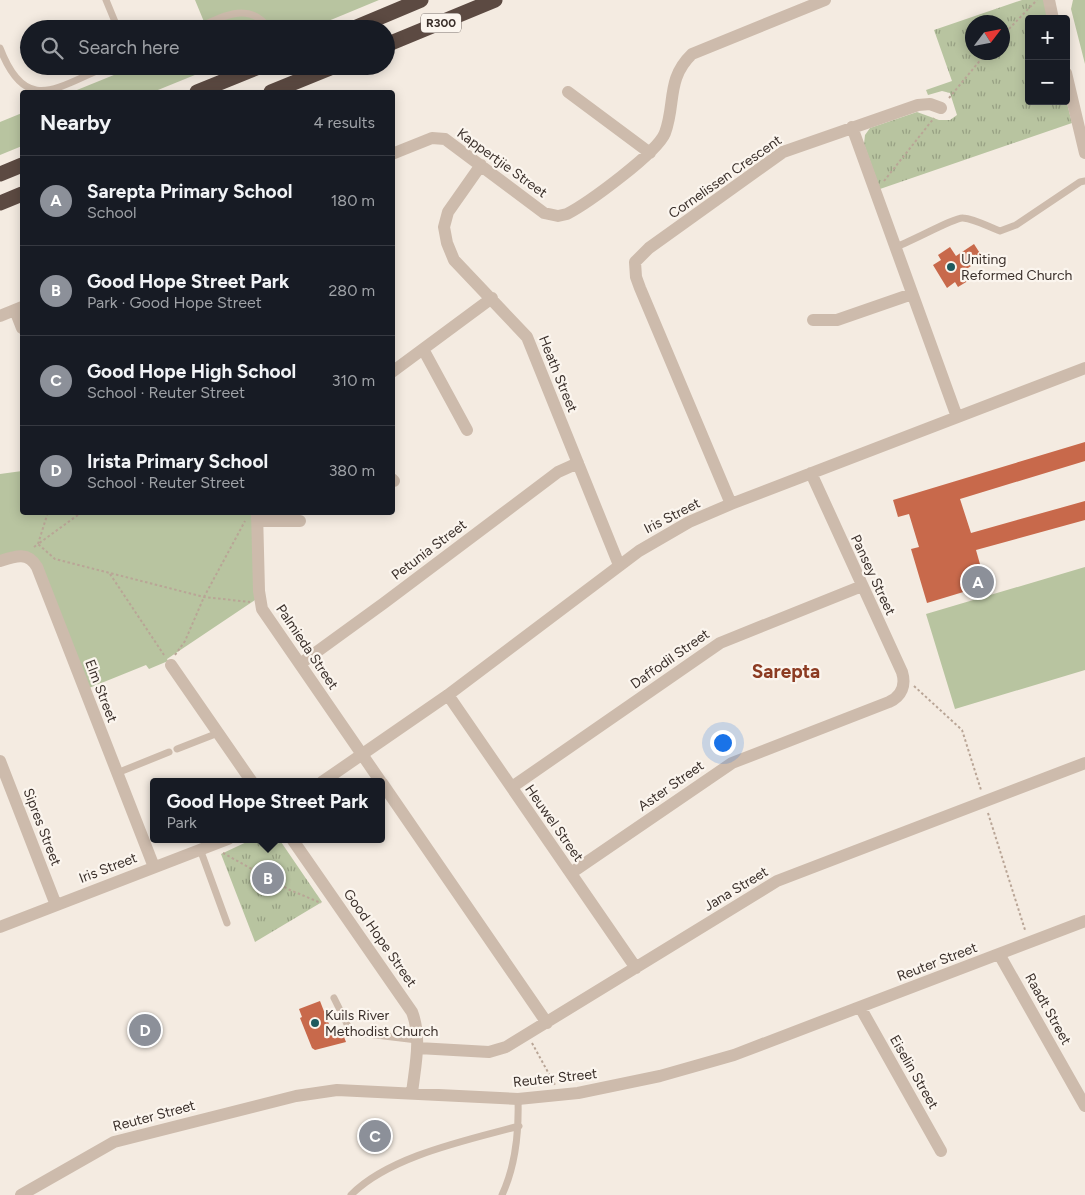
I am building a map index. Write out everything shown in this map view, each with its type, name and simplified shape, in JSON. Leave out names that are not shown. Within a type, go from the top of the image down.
[{"type":"highway","name":"R300","points":[[373,20],[421,0]]},
{"type":"highway","name":"R300","points":[[395,41],[496,0]]},
{"type":"highway","points":[[202,90],[239,75]]},
{"type":"highway","points":[[276,90],[313,75]]},
{"type":"highway","points":[[0,174],[20,166]]},
{"type":"highway","points":[[0,203],[20,195]]},
{"type":"street","name":"Kappertjie Street","points":[[395,153],[428,139],[441,138],[449,141],[544,213],[558,216],[572,212],[650,153],[666,130],[674,80],[682,63],[692,54],[825,0]]},
{"type":"street","points":[[1049,0],[1053,15]]},
{"type":"street","points":[[1070,90],[1085,153]]},
{"type":"street","points":[[568,92],[650,153]]},
{"type":"street","points":[[941,108],[930,104],[918,105],[852,127],[956,417]]},
{"type":"street","name":"Cornelissen Crescent","points":[[731,504],[640,288],[635,262],[649,248],[783,152],[852,127]]},
{"type":"street","name":"Heath Street","points":[[481,166],[448,212],[444,227],[446,243],[454,260],[527,337],[619,565]]},
{"type":"street","points":[[813,320],[837,320],[912,294]]},
{"type":"street","points":[[395,370],[492,298]]},
{"type":"street","points":[[0,316],[19,309]]},
{"type":"street","points":[[423,349],[467,430]]},
{"type":"street","name":"Iris Street","points":[[328,778],[448,695],[619,565],[674,530],[731,504],[1085,368]]},
{"type":"street","name":"Petunia Street","points":[[300,664],[558,472],[578,463]]},
{"type":"street","name":"Pansey Street","points":[[811,473],[902,672],[903,689]]},
{"type":"street","points":[[254,518],[300,521]]},
{"type":"street","name":"Palmieda Street","points":[[254,518],[260,601],[266,616],[378,778]]},
{"type":"street","points":[[0,561],[21,555]]},
{"type":"street","name":"Elm Street","points":[[21,555],[31,559],[37,567],[154,867]]},
{"type":"street","name":"Daffodil Street","points":[[512,787],[720,643],[862,586]]},
{"type":"street","points":[[171,665],[249,778]]},
{"type":"street","name":"Aster Street","points":[[571,873],[732,763],[894,700],[903,689]]},
{"type":"street","name":"Heuwel Street","points":[[448,695],[636,968]]},
{"type":"street","name":"Sipres Street","points":[[0,761],[56,905]]},
{"type":"street","name":"Jana Street","points":[[417,1044],[489,1052],[506,1047],[776,881],[1085,763]]},
{"type":"street","name":"Palmieda Street","points":[[385,788],[547,1023]]},
{"type":"street","name":"Iris Street","points":[[0,927],[217,843]]},
{"type":"street","name":"Good Hope Street","points":[[295,843],[407,1003],[415,1021],[417,1044],[412,1093]]},
{"type":"street","name":"Reuter Street","points":[[21,1195],[95,1151],[131,1136],[304,1095],[337,1090],[518,1099],[626,1084],[710,1063],[1085,921]]},
{"type":"street","name":"Raadt Street","points":[[999,954],[1085,1106]]},
{"type":"street","name":"Eiselin Street","points":[[860,1007],[941,1151]]},
{"type":"lane","points":[[106,0],[114,20]]},
{"type":"lane","points":[[215,20],[240,9],[248,10],[258,15],[262,20]]},
{"type":"lane","points":[[0,48],[9,71],[20,84],[33,90],[49,90],[86,75]]},
{"type":"lane","points":[[895,247],[936,230],[956,218],[965,218],[1000,231],[1016,225],[1080,182],[1085,181]]},
{"type":"lane","points":[[177,749],[218,733]]},
{"type":"lane","points":[[117,773],[169,752]]},
{"type":"lane","points":[[200,849],[228,923]]},
{"type":"lane","points":[[334,998],[351,1032],[417,1044]]},
{"type":"lane","points":[[502,1195],[515,1157],[519,1126],[518,1099]]},
{"type":"lane","points":[[351,1195],[368,1181],[422,1154],[519,1126]]},
{"type":"path","points":[[1010,28],[1037,0]]},
{"type":"path","points":[[874,188],[888,176],[980,60]]},
{"type":"path","points":[[38,544],[47,515]]},
{"type":"path","points":[[21,555],[78,515]]},
{"type":"path","points":[[171,665],[204,597],[254,518]]},
{"type":"path","points":[[38,544],[55,559],[110,574],[204,597],[244,602],[260,601]]},
{"type":"path","points":[[110,574],[171,665]]},
{"type":"path","points":[[220,852],[290,890],[328,906]]},
{"type":"path","points":[[529,1034],[544,1065],[554,1079],[557,1095]]},
{"type":"green space","points":[[195,0],[379,0],[331,20],[203,20]]},
{"type":"green space","points":[[1022,0],[1044,0],[1047,15],[1025,15],[1025,105],[1068,105],[1072,123],[880,189],[864,144],[865,135],[870,128],[917,112],[939,120],[950,120],[957,115],[950,93],[942,91],[928,95],[926,90],[952,81],[934,30],[965,19],[965,60],[1010,60],[1010,15],[978,15]]},
{"type":"green space","points":[[1073,0],[1085,0],[1085,64],[1071,9]]},
{"type":"green space","points":[[114,75],[195,75],[158,90],[77,90]]},
{"type":"green space","points":[[20,114],[20,147],[0,155],[0,122]]},
{"type":"green space","points":[[20,471],[20,515],[252,515],[255,600],[167,659],[168,661],[149,669],[146,665],[89,688],[40,565],[0,557],[0,474]]},
{"type":"green space","points":[[1085,567],[1085,670],[955,709],[926,614]]},
{"type":"green space","points":[[244,843],[282,843],[322,902],[255,942],[221,854]]},
{"type":"building","name":"Uniting Reformed Church","points":[[974,244],[983,258],[965,270],[971,279],[958,287],[955,282],[947,288],[933,265],[941,260],[938,255],[950,247],[956,256]]},
{"type":"building","points":[[1085,442],[1085,461],[960,499],[971,533],[1085,501],[1085,520],[976,550],[987,589],[971,593],[970,590],[927,603],[911,549],[919,547],[909,514],[898,517],[893,500]]},
{"type":"building","name":"Kuils River Methodist Church","points":[[320,1001],[332,1032],[341,1029],[346,1042],[315,1050],[312,1048],[300,1018],[302,1017],[299,1009]]},
{"type":"place","name":"Uniting Reformed Church","points":[[951,267]]},
{"type":"place","name":"Sarepta Primary School","points":[[978,582]]},
{"type":"place","name":"Good Hope Street Park","points":[[268,878]]},
{"type":"place","name":"Kuils River Methodist Church","points":[[315,1023]]},
{"type":"place","name":"Irista Primary School","points":[[145,1030]]},
{"type":"place","name":"Good Hope High School","points":[[375,1136]]},
{"type":"district","name":"Sarepta","points":[[786,671]]}]
